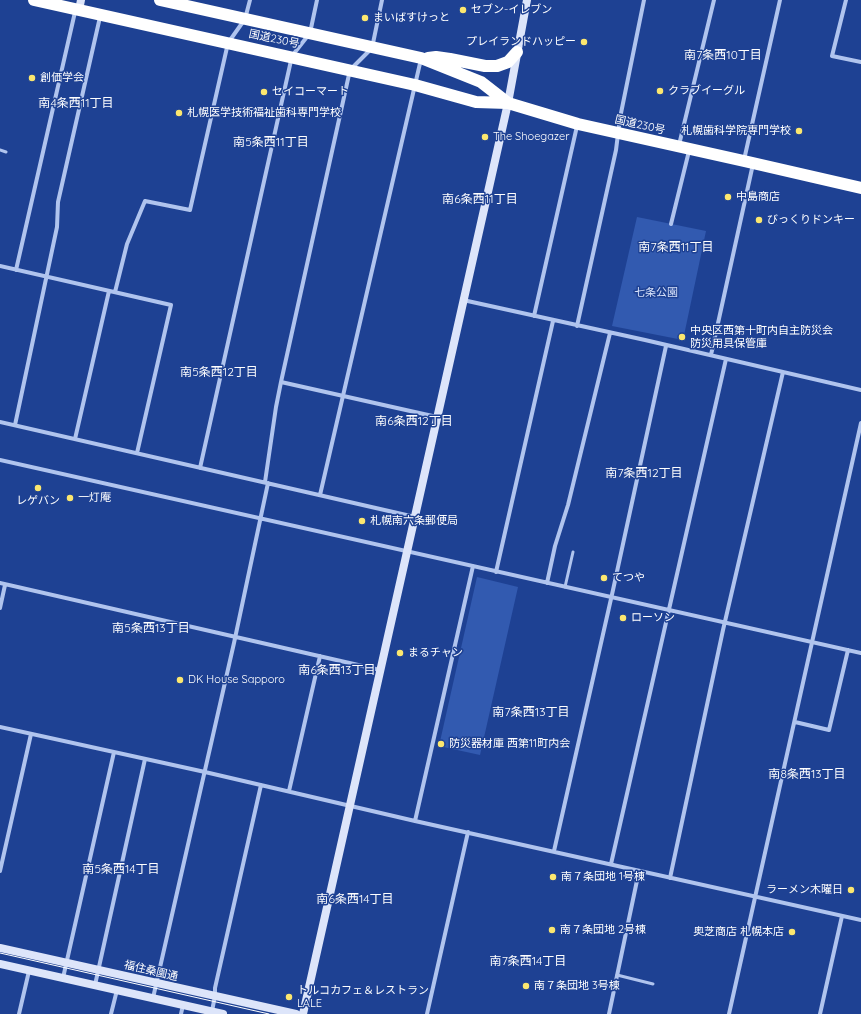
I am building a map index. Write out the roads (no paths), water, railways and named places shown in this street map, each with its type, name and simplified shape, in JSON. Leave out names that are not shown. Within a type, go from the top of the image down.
[{"type":"highway","name":"国道230号","points":[[34,0],[78,6],[101,14],[447,92],[476,102],[508,103],[578,124],[618,134],[861,188]]},
{"type":"highway","name":"国道230号","points":[[160,0],[421,58],[481,82],[508,103]]},
{"type":"highway","points":[[421,58],[436,57],[485,66],[497,66],[508,62],[517,52]]},
{"type":"street","points":[[115,292],[127,244],[145,201],[190,210],[228,43],[245,18],[250,0]]},
{"type":"street","points":[[200,468],[292,56],[310,34],[317,0]]},
{"type":"street","points":[[153,998],[236,637],[261,519],[276,407],[281,382],[350,70],[372,48],[382,0]]},
{"type":"street","points":[[303,1014],[508,103],[527,0]]},
{"type":"street","points":[[577,326],[616,150],[620,118],[644,0]]},
{"type":"street","points":[[671,224],[683,148],[714,0]]},
{"type":"street","points":[[711,355],[780,0]]},
{"type":"street","points":[[846,0],[832,56],[861,62]]},
{"type":"street","points":[[16,270],[78,6]]},
{"type":"street","points":[[15,425],[57,227],[58,202],[101,14]]},
{"type":"street","points":[[320,495],[421,58]]},
{"type":"street","points":[[534,316],[578,124]]},
{"type":"street","points":[[0,266],[170,305],[137,453]]},
{"type":"street","points":[[75,439],[109,291]]},
{"type":"street","points":[[463,300],[861,390]]},
{"type":"street","points":[[496,572],[553,320]]},
{"type":"street","points":[[547,583],[555,546],[568,505],[610,333]]},
{"type":"street","points":[[554,852],[612,598],[666,346]]},
{"type":"street","points":[[611,864],[726,359]]},
{"type":"street","points":[[670,878],[725,623],[783,372]]},
{"type":"street","points":[[281,382],[437,417]]},
{"type":"street","points":[[0,422],[415,516]]},
{"type":"street","points":[[729,1014],[861,423]]},
{"type":"street","points":[[0,460],[861,653]]},
{"type":"street","points":[[415,821],[473,566]]},
{"type":"street","points":[[0,583],[381,670]]},
{"type":"street","points":[[0,608],[5,584]]},
{"type":"street","points":[[795,722],[829,730],[848,650]]},
{"type":"street","points":[[289,791],[320,656]]},
{"type":"street","points":[[0,727],[861,920]]},
{"type":"street","points":[[0,871],[31,734]]},
{"type":"street","points":[[63,978],[114,752]]},
{"type":"street","points":[[95,985],[145,759]]},
{"type":"street","points":[[212,1011],[215,988],[261,785]]},
{"type":"street","points":[[427,1014],[468,832]]},
{"type":"street","points":[[609,1014],[640,871]]},
{"type":"street","points":[[820,1014],[842,916]]},
{"type":"street","name":"福住桑園通","points":[[0,948],[296,1014]]},
{"type":"street","points":[[0,964],[223,1014]]},
{"type":"street","points":[[19,1014],[29,970]]},
{"type":"street","points":[[111,1014],[117,990]]},
{"type":"street","points":[[181,1014],[184,1005]]},
{"type":"lane","points":[[0,150],[6,152]]},
{"type":"lane","points":[[565,587],[574,552]]},
{"type":"lane","points":[[617,975],[653,984]]},
{"type":"tram line","points":[[0,953],[269,1014]]},
{"type":"place","name":"セブン-イレブン","points":[[463,10]]},
{"type":"place","name":"まいばすけっと","points":[[365,18]]},
{"type":"place","name":"プレイランドハッピー","points":[[584,42]]},
{"type":"place","name":"創価学会","points":[[32,78]]},
{"type":"place","name":"クラブイーグル","points":[[660,91]]},
{"type":"place","name":"セイコーマート","points":[[264,92]]},
{"type":"place","name":"札幌医学技術福祉歯科専門学校","points":[[179,113]]},
{"type":"place","name":"札幌歯科学院専門学校","points":[[799,131]]},
{"type":"place","name":"The Shoegazer","points":[[485,137]]},
{"type":"place","name":"中島商店","points":[[728,197]]},
{"type":"place","name":"びっくりドンキー","points":[[759,220]]},
{"type":"place","name":"中央区西第十町内自主防災会 防災用具保管庫","points":[[682,337]]},
{"type":"place","name":"レゲバン","points":[[38,488]]},
{"type":"place","name":"一灯庵","points":[[70,498]]},
{"type":"place","name":"札幌南六条郵便局","points":[[362,521]]},
{"type":"place","name":"てつや","points":[[604,578]]},
{"type":"place","name":"ローソン","points":[[623,618]]},
{"type":"place","name":"まるチャン","points":[[400,653]]},
{"type":"place","name":"DK House Sapporo","points":[[180,680]]},
{"type":"place","name":"防災器材庫 西第11町内会","points":[[441,744]]},
{"type":"place","name":"南７条団地 1号棟","points":[[553,877]]},
{"type":"place","name":"ラーメン木曜日","points":[[851,890]]},
{"type":"place","name":"南７条団地 2号棟","points":[[552,930]]},
{"type":"place","name":"奥芝商店 札幌本店","points":[[792,932]]},
{"type":"place","name":"南７条団地 3号棟","points":[[526,986]]},
{"type":"place","name":"トルコカフェ＆レストラン LALE","points":[[289,997]]},
{"type":"district","name":"南7条西10丁目","points":[[723,55]]},
{"type":"district","name":"南4条西11丁目","points":[[76,103]]},
{"type":"district","name":"南5条西11丁目","points":[[271,142]]},
{"type":"district","name":"南6条西11丁目","points":[[480,199]]},
{"type":"district","name":"南7条西11丁目","points":[[676,247]]},
{"type":"district","name":"南5条西12丁目","points":[[219,372]]},
{"type":"district","name":"南6条西12丁目","points":[[414,421]]},
{"type":"district","name":"南7条西12丁目","points":[[644,473]]},
{"type":"district","name":"南5条西13丁目","points":[[151,628]]},
{"type":"district","name":"南6条西13丁目","points":[[337,670]]},
{"type":"district","name":"南7条西13丁目","points":[[531,712]]},
{"type":"district","name":"南8条西13丁目","points":[[807,774]]},
{"type":"district","name":"南5条西14丁目","points":[[121,869]]},
{"type":"district","name":"南6条西14丁目","points":[[355,899]]},
{"type":"district","name":"南7条西14丁目","points":[[528,961]]},
{"type":"park label","name":"七条公園","points":[[656,293]]}]
